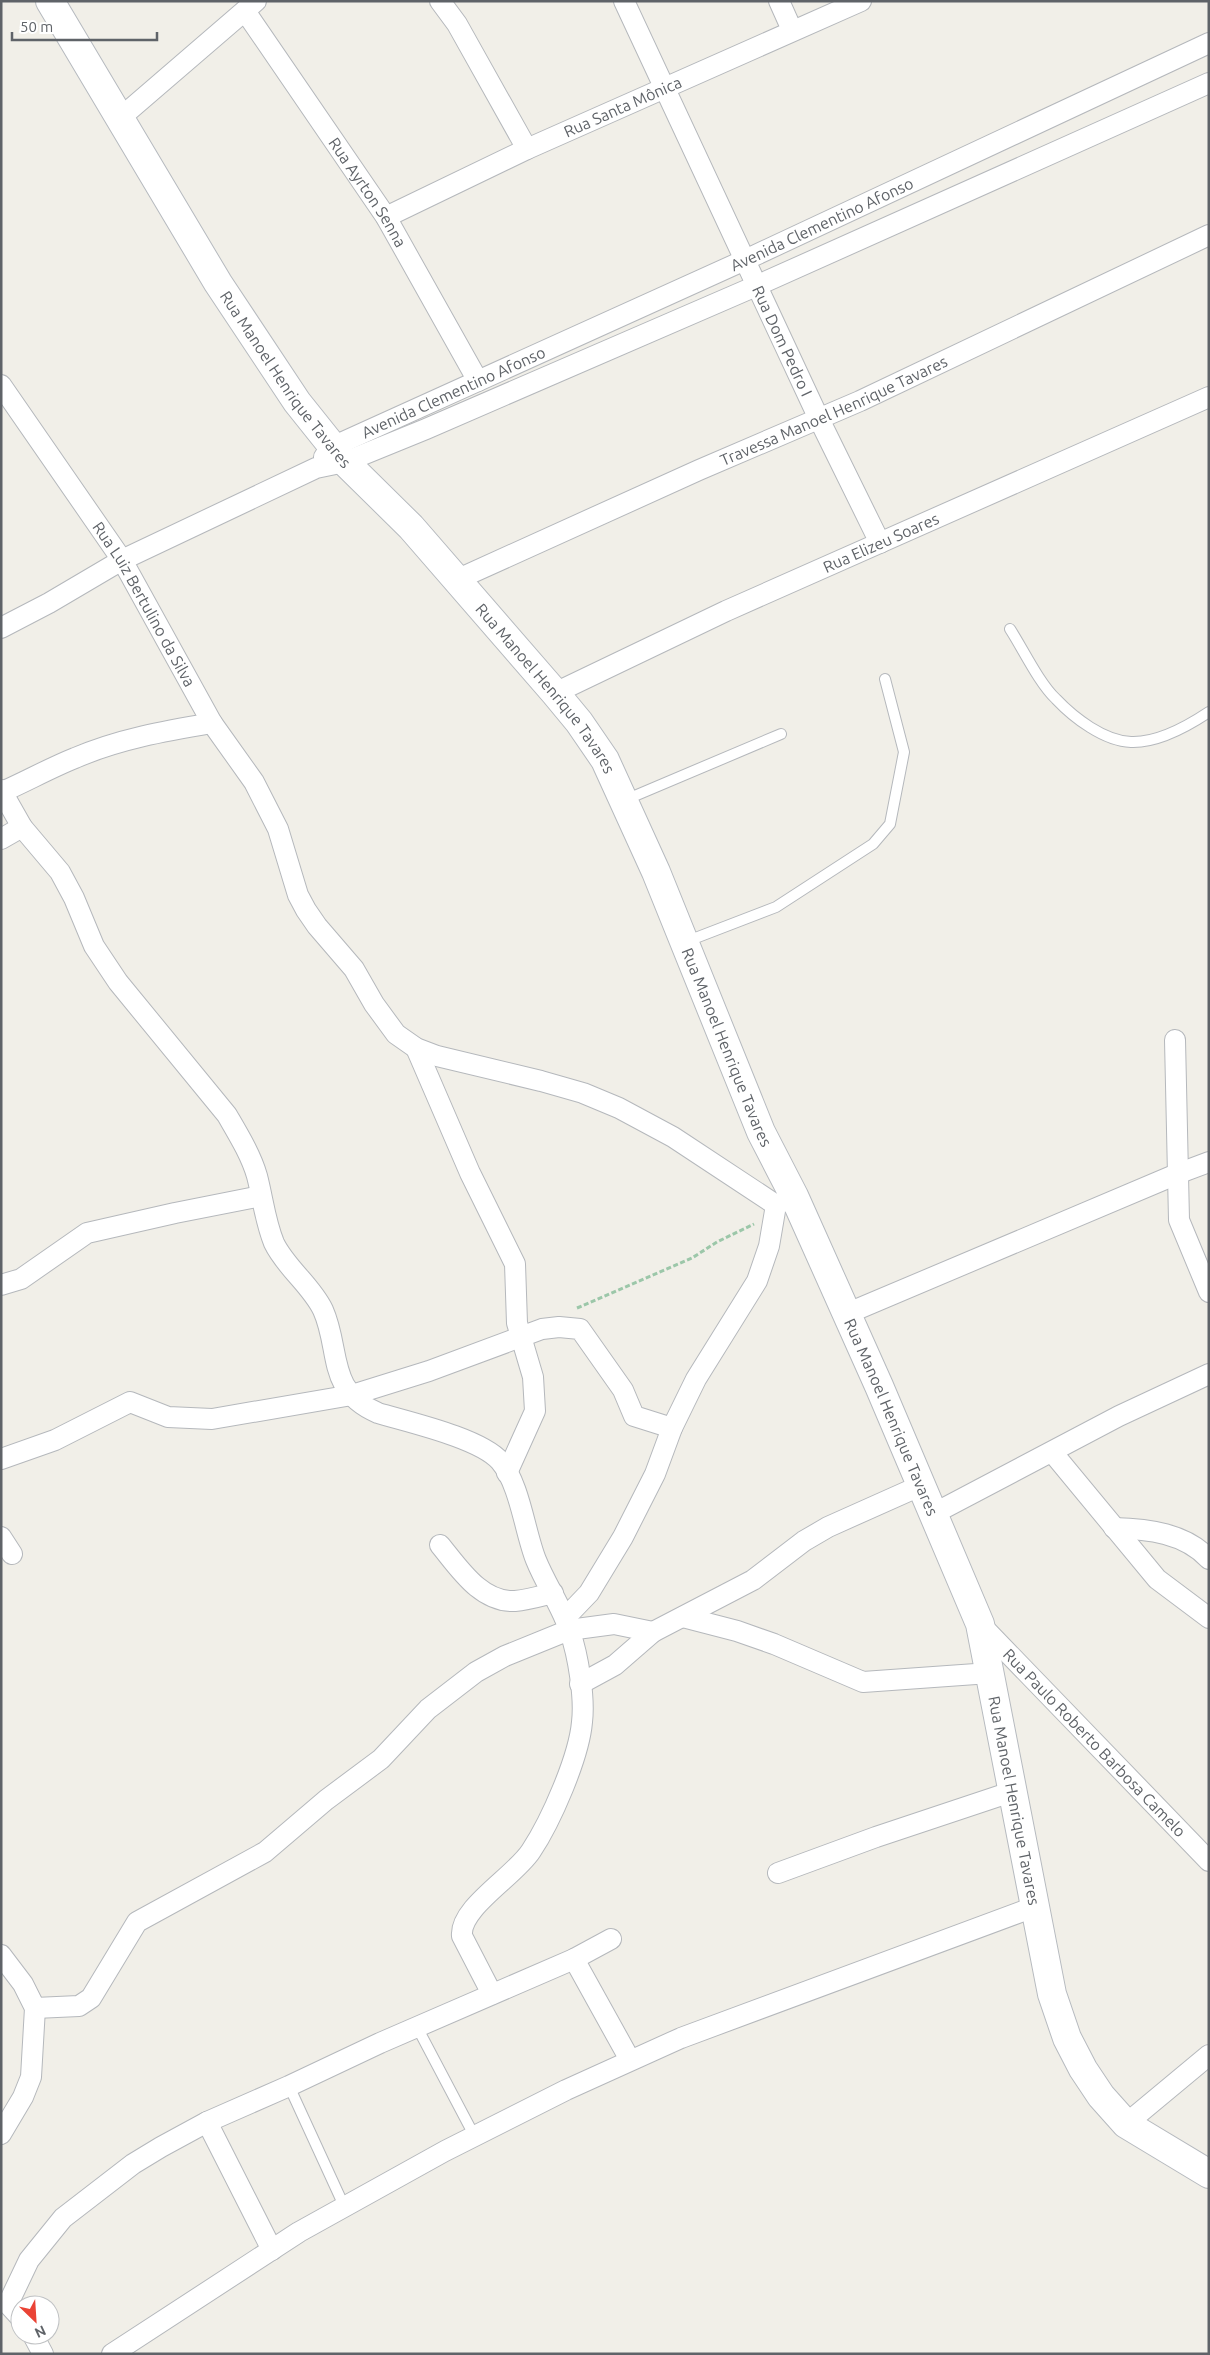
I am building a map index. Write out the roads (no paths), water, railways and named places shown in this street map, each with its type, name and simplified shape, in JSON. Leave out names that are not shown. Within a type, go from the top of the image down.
[{"type":"street","name":"Rua Manoel Henrique Tavares","points":[[50,1],[119,119],[259,347],[297,402],[339,454],[411,527],[555,693],[579,722],[605,760],[625,800],[761,1132],[782,1205],[846,1314],[922,1485],[980,1624],[1052,1994],[1067,2038],[1100,2096],[1126,2124],[1209,2174]]},
{"type":"street","points":[[440,1],[457,24],[527,149]]},
{"type":"street","name":"Rua Dom Pedro I","points":[[624,1],[756,286],[880,543]]},
{"type":"street","points":[[779,1],[792,30]]},
{"type":"street","name":"Rua Santa Mônica","points":[[386,217],[527,149],[664,90],[792,30],[861,1]]},
{"type":"street","points":[[119,119],[251,6]]},
{"type":"street","name":"Rua Ayrton Senna","points":[[251,6],[386,217],[478,381]]},
{"type":"street","name":"Avenida Clementino Afonso","points":[[122,560],[316,468],[478,381],[745,260],[1209,44]]},
{"type":"street","name":"Avenida Clementino Afonso","points":[[339,454],[426,429],[756,286],[1209,83]]},
{"type":"street","points":[[922,178],[937,205]]},
{"type":"street","name":"Travessa Manoel Henrique Tavares","points":[[456,580],[699,470],[819,419],[1209,235]]},
{"type":"street","name":"Rua Luiz Bertulino da Silva","points":[[1,385],[122,560],[212,723],[245,766],[278,829],[298,895],[306,910],[317,926],[354,969],[392,1029],[416,1048]]},
{"type":"street","name":"Rua Elizeu Soares","points":[[555,693],[726,611],[1209,397]]},
{"type":"street","points":[[1,628],[49,603],[122,560]]},
{"type":"street","points":[[212,723],[151,734],[110,746],[75,758],[2,791],[22,827],[60,872],[74,898],[94,946],[118,982],[227,1115],[252,1162],[266,1220],[275,1244],[292,1268],[314,1293],[324,1312],[337,1368],[343,1382],[352,1395],[365,1407],[378,1413],[468,1442],[500,1461],[507,1473],[521,1508],[536,1560],[567,1624],[580,1684],[582,1723],[569,1772],[548,1820],[531,1852],[513,1872],[469,1913],[461,1927],[462,1936],[492,1994]]},
{"type":"street","points":[[1,839],[22,827]]},
{"type":"street","points":[[1175,1040],[1179,1220],[1209,1292]]},
{"type":"street","points":[[416,1048],[437,1056],[583,1093],[619,1108],[673,1137],[782,1205],[757,1281],[696,1379],[672,1428],[656,1474],[623,1537],[589,1593],[567,1624]]},
{"type":"street","points":[[416,1048],[470,1173],[515,1264],[518,1323],[533,1377],[535,1412],[507,1473]]},
{"type":"street","points":[[846,1314],[1209,1162]]},
{"type":"street","points":[[1,1285],[21,1280],[87,1233],[261,1196]]},
{"type":"street","points":[[1,1459],[54,1440],[130,1402],[168,1417],[212,1419],[352,1395],[429,1371],[542,1329],[559,1327],[580,1329],[623,1390],[634,1416],[672,1428]]},
{"type":"street","points":[[933,1514],[1119,1416],[1209,1374]]},
{"type":"street","points":[[1052,1452],[1157,1579],[1209,1618]]},
{"type":"street","points":[[580,1684],[615,1665],[653,1632],[753,1580],[804,1541],[828,1527],[922,1485]]},
{"type":"street","points":[[1114,1528],[1164,1534],[1197,1546],[1209,1559]]},
{"type":"street","points":[[440,1545],[465,1576],[496,1599],[515,1601],[553,1593]]},
{"type":"street","points":[[683,1617],[756,1638],[863,1682],[990,1673]]},
{"type":"street","points":[[35,2008],[79,2006],[92,1998],[137,1922],[265,1852],[326,1800],[381,1759],[428,1709],[476,1672],[567,1624],[614,1624],[653,1632]]},
{"type":"street","name":"Rua Paulo Roberto Barbosa Camelo","points":[[980,1624],[1209,1861]]},
{"type":"street","points":[[778,1873],[876,1837],[1014,1791]]},
{"type":"street","points":[[112,2354],[272,2250],[445,2151],[630,2060],[762,2006],[1034,1906]]},
{"type":"street","points":[[14,2295],[29,2260],[63,2218],[133,2164],[207,2122],[417,2027],[574,1959],[611,1940]]},
{"type":"street","points":[[1,1955],[23,1984],[35,2008],[31,2077],[24,2097],[1,2134]]},
{"type":"street","points":[[574,1959],[630,2060]]},
{"type":"street","points":[[1126,2124],[1209,2055]]},
{"type":"street","points":[[207,2122],[272,2250]]},
{"type":"lane","points":[[1010,629],[1055,699],[1087,724],[1113,738],[1132,742],[1158,737],[1184,728],[1209,712]]},
{"type":"lane","points":[[684,943],[776,906],[873,844],[890,824],[904,752],[885,679]]},
{"type":"lane","points":[[625,800],[781,734]]},
{"type":"lane","points":[[417,2027],[475,2137]]},
{"type":"lane","points":[[289,2086],[345,2208]]}]
